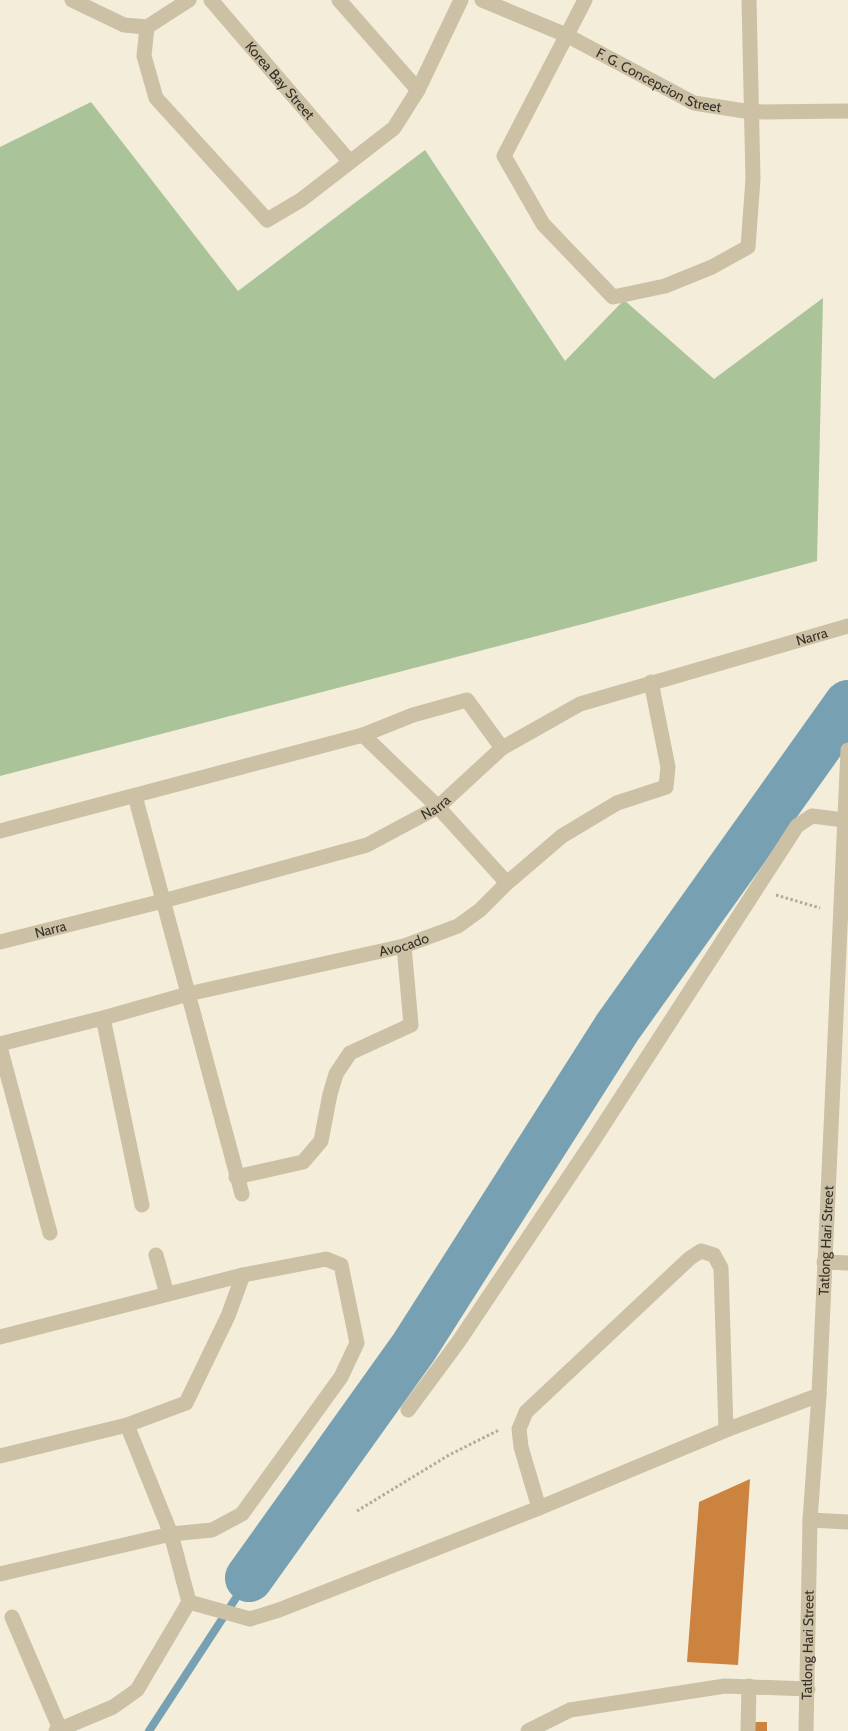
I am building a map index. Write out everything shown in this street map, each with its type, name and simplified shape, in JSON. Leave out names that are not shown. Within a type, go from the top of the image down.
[{"type":"street","points":[[72,0],[124,25],[148,27],[189,0]]},
{"type":"street","name":"Korea Bay Street","points":[[211,0],[350,162]]},
{"type":"street","points":[[339,0],[418,90]]},
{"type":"street","points":[[148,27],[144,56],[156,98],[267,220],[300,200],[394,128],[418,90],[461,0]]},
{"type":"street","name":"F. G. Concepcion Street","points":[[482,0],[566,35],[694,103],[751,112],[848,113]]},
{"type":"street","points":[[585,0],[504,156],[543,224],[613,297],[665,286],[712,267],[748,247],[753,179],[748,0]]},
{"type":"street","points":[[848,100],[848,113]]},
{"type":"street","name":"Narra","points":[[0,942],[163,901],[367,845],[438,807],[502,748],[580,704],[848,626]]},
{"type":"street","name":"Avocado","points":[[0,1046],[188,994],[404,946],[458,926],[480,910],[507,883],[562,836],[617,803],[666,787],[668,767],[651,682]]},
{"type":"street","points":[[0,831],[362,735],[413,715],[467,700],[502,748]]},
{"type":"street","points":[[362,735],[438,807],[507,883]]},
{"type":"street","name":"Tatlong Hari Street","points":[[806,1731],[810,1520],[819,1395],[848,750]]},
{"type":"street","points":[[135,796],[242,1194]]},
{"type":"street","points":[[408,1410],[459,1341],[593,1141],[797,826],[812,816],[844,820]]},
{"type":"street","points":[[236,1177],[303,1162],[322,1141],[330,1094],[336,1074],[350,1053],[411,1025],[404,946]]},
{"type":"street","points":[[103,1018],[142,1205]]},
{"type":"street","points":[[0,1046],[50,1233]]},
{"type":"street","points":[[539,1508],[521,1448],[519,1429],[526,1412],[690,1258],[701,1252],[714,1254],[721,1268],[726,1430]]},
{"type":"street","points":[[156,1255],[167,1294]]},
{"type":"street","points":[[0,1338],[243,1275],[326,1259],[341,1265],[357,1343],[341,1377],[242,1514],[212,1530],[170,1534],[0,1574]]},
{"type":"street","points":[[824,1262],[848,1263]]},
{"type":"street","points":[[0,1456],[127,1425],[186,1403],[228,1316],[243,1275]]},
{"type":"street","points":[[189,1602],[250,1619],[279,1610],[539,1508],[726,1430],[819,1395]]},
{"type":"street","points":[[12,1617],[58,1730],[113,1707],[137,1690],[189,1602],[170,1534],[127,1425]]},
{"type":"street","points":[[810,1520],[848,1522]]},
{"type":"street","points":[[528,1731],[570,1710],[725,1686],[808,1689]]},
{"type":"street","points":[[748,1731],[750,1686]]},
{"type":"path","points":[[757,890],[840,914]]},
{"type":"path","points":[[356,1511],[449,1455],[498,1430],[519,1429]]},
{"type":"green space","points":[[91,102],[238,291],[425,150],[565,361],[624,300],[714,379],[823,298],[817,561],[0,776],[0,147]]},
{"type":"building","points":[[750,1479],[738,1665],[687,1662],[699,1502]]},
{"type":"building","points":[[754,1722],[767,1722],[767,1731],[754,1731]]},
{"type":"waterway","points":[[249,1578],[414,1347],[617,1028],[848,704]]},
{"type":"waterway","points":[[149,1731],[249,1578]]}]
